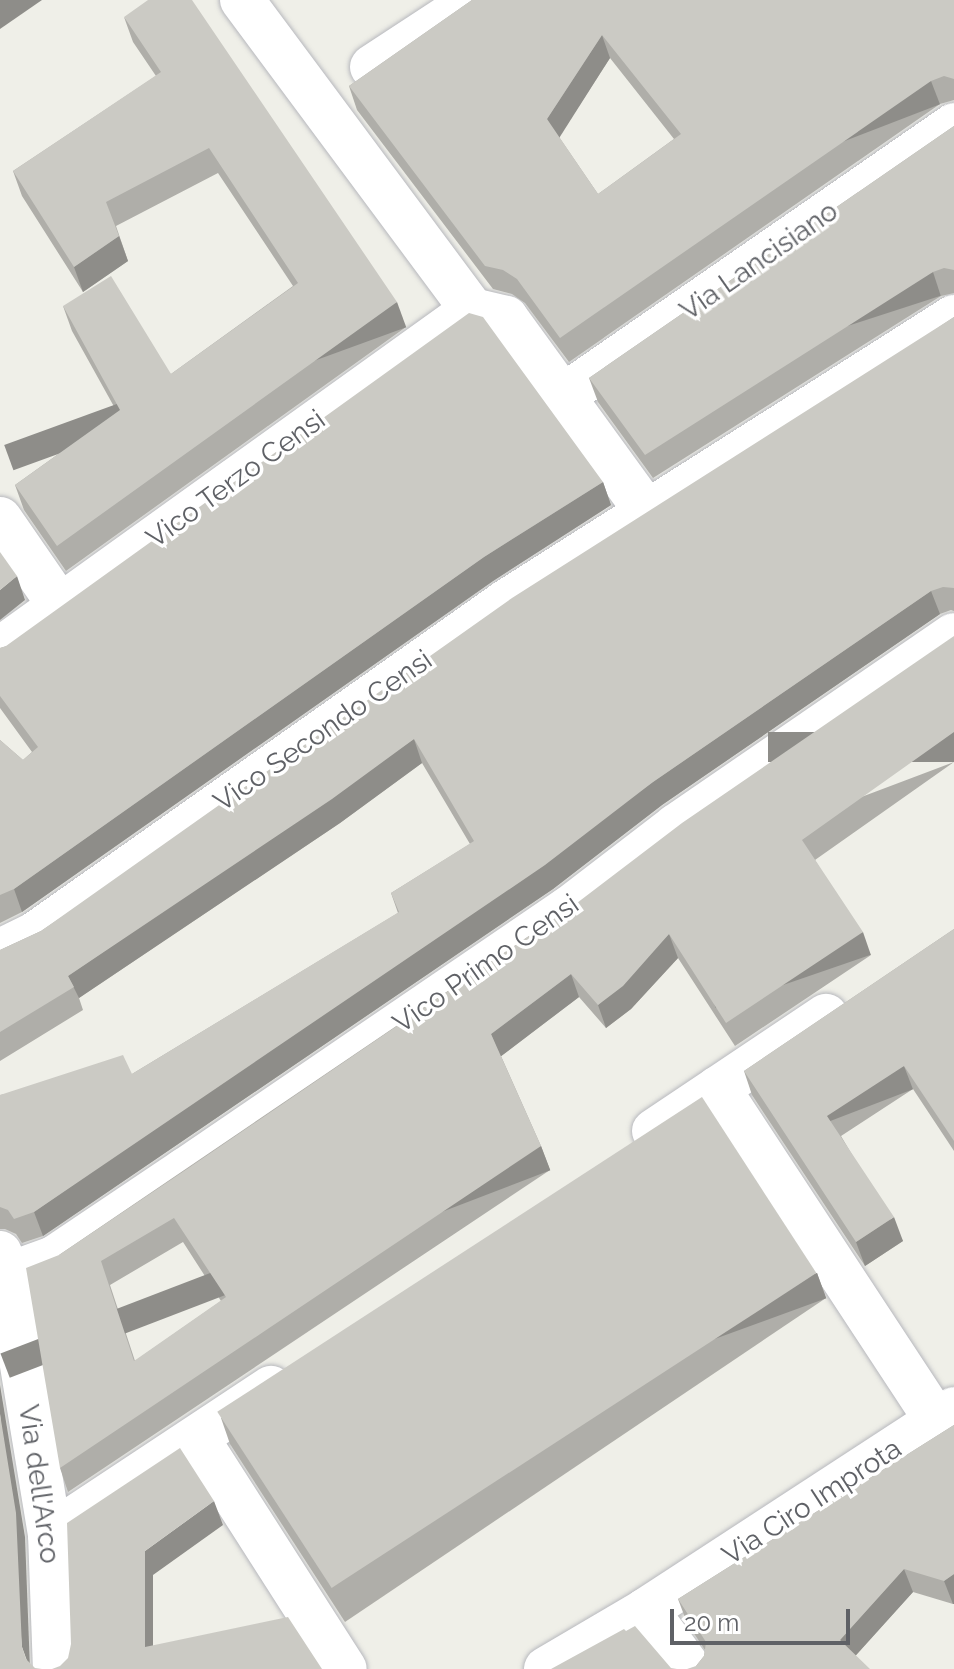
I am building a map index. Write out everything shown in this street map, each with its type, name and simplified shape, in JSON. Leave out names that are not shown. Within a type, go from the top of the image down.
[{"type":"street","points":[[242,0],[472,310],[506,318],[647,512]]},
{"type":"street","points":[[372,67],[474,0]]},
{"type":"street","name":"Via Lancisiano","points":[[563,396],[954,125]]},
{"type":"street","name":"Vico Terzo Censi","points":[[0,649],[472,310]]},
{"type":"street","name":"Vico Secondo Censi","points":[[0,951],[35,934],[507,601],[954,317]]},
{"type":"street","points":[[0,519],[60,606]]},
{"type":"street","name":"Vico Primo Censi","points":[[4,1264],[54,1258],[568,909],[676,826],[954,635]]},
{"type":"street","points":[[622,1152],[862,991]]},
{"type":"street","points":[[718,1088],[945,1415]]},
{"type":"street","name":"Via dell'Arco","points":[[4,1264],[50,1534],[55,1669]]},
{"type":"street","points":[[50,1534],[302,1367]]},
{"type":"street","name":"Via Ciro Improta","points":[[546,1669],[646,1610],[945,1415]]},
{"type":"street","points":[[197,1438],[345,1669]]},
{"type":"street","points":[[646,1610],[690,1669]]},
{"type":"building","points":[[148,0],[192,0],[397,302],[57,546],[15,485],[120,410],[63,306],[111,276],[171,374],[298,283],[209,148],[106,202],[119,236],[74,267],[13,171],[161,72],[124,17]]},
{"type":"building","points":[[472,0],[954,0],[954,79],[944,76],[931,81],[560,338],[517,279],[503,270],[485,266],[349,86]],"holes":[[[602,35],[681,134],[598,194],[547,119]]]},
{"type":"building","points":[[954,126],[954,270],[944,268],[933,272],[645,455],[589,378]]},
{"type":"building","points":[[469,313],[483,317],[603,482],[484,557],[14,889],[0,895],[0,740],[23,760],[38,747],[0,696],[0,648]]},
{"type":"building","points":[[954,317],[954,588],[943,587],[931,591],[653,782],[545,865],[34,1212],[14,1219],[8,1210],[0,1207],[0,1095],[123,1055],[132,1074],[399,912],[391,893],[474,841],[414,739],[332,799],[68,976],[74,987],[0,1032],[0,950],[41,931],[512,598]]},
{"type":"building","points":[[0,552],[17,576],[0,590]]},
{"type":"building","points":[[954,636],[954,732],[802,840],[863,932],[726,1023],[669,934],[623,986],[598,1005],[571,974],[491,1034],[541,1146],[60,1468],[26,1268],[59,1255],[190,1167],[573,906],[682,823]],"holes":[[[174,1218],[226,1297],[134,1361],[101,1261]]]},
{"type":"building","points":[[954,929],[954,1141],[904,1066],[827,1116],[894,1217],[856,1242],[744,1071]]},
{"type":"building","points":[[702,1097],[816,1273],[332,1588],[217,1412]]},
{"type":"building","points":[[0,1414],[16,1513],[22,1647],[26,1659],[35,1668],[42,1669],[0,1669]]},
{"type":"building","points":[[954,1425],[954,1574],[944,1581],[904,1569],[840,1640],[870,1669],[687,1669],[696,1666],[704,1656],[706,1642],[678,1599]]},
{"type":"building","points":[[180,1448],[214,1501],[145,1551],[145,1647],[288,1617],[322,1669],[52,1669],[68,1658],[71,1644],[67,1523]]},
{"type":"building","points":[[635,1626],[671,1668],[677,1669],[551,1669],[624,1629],[626,1631]]}]
